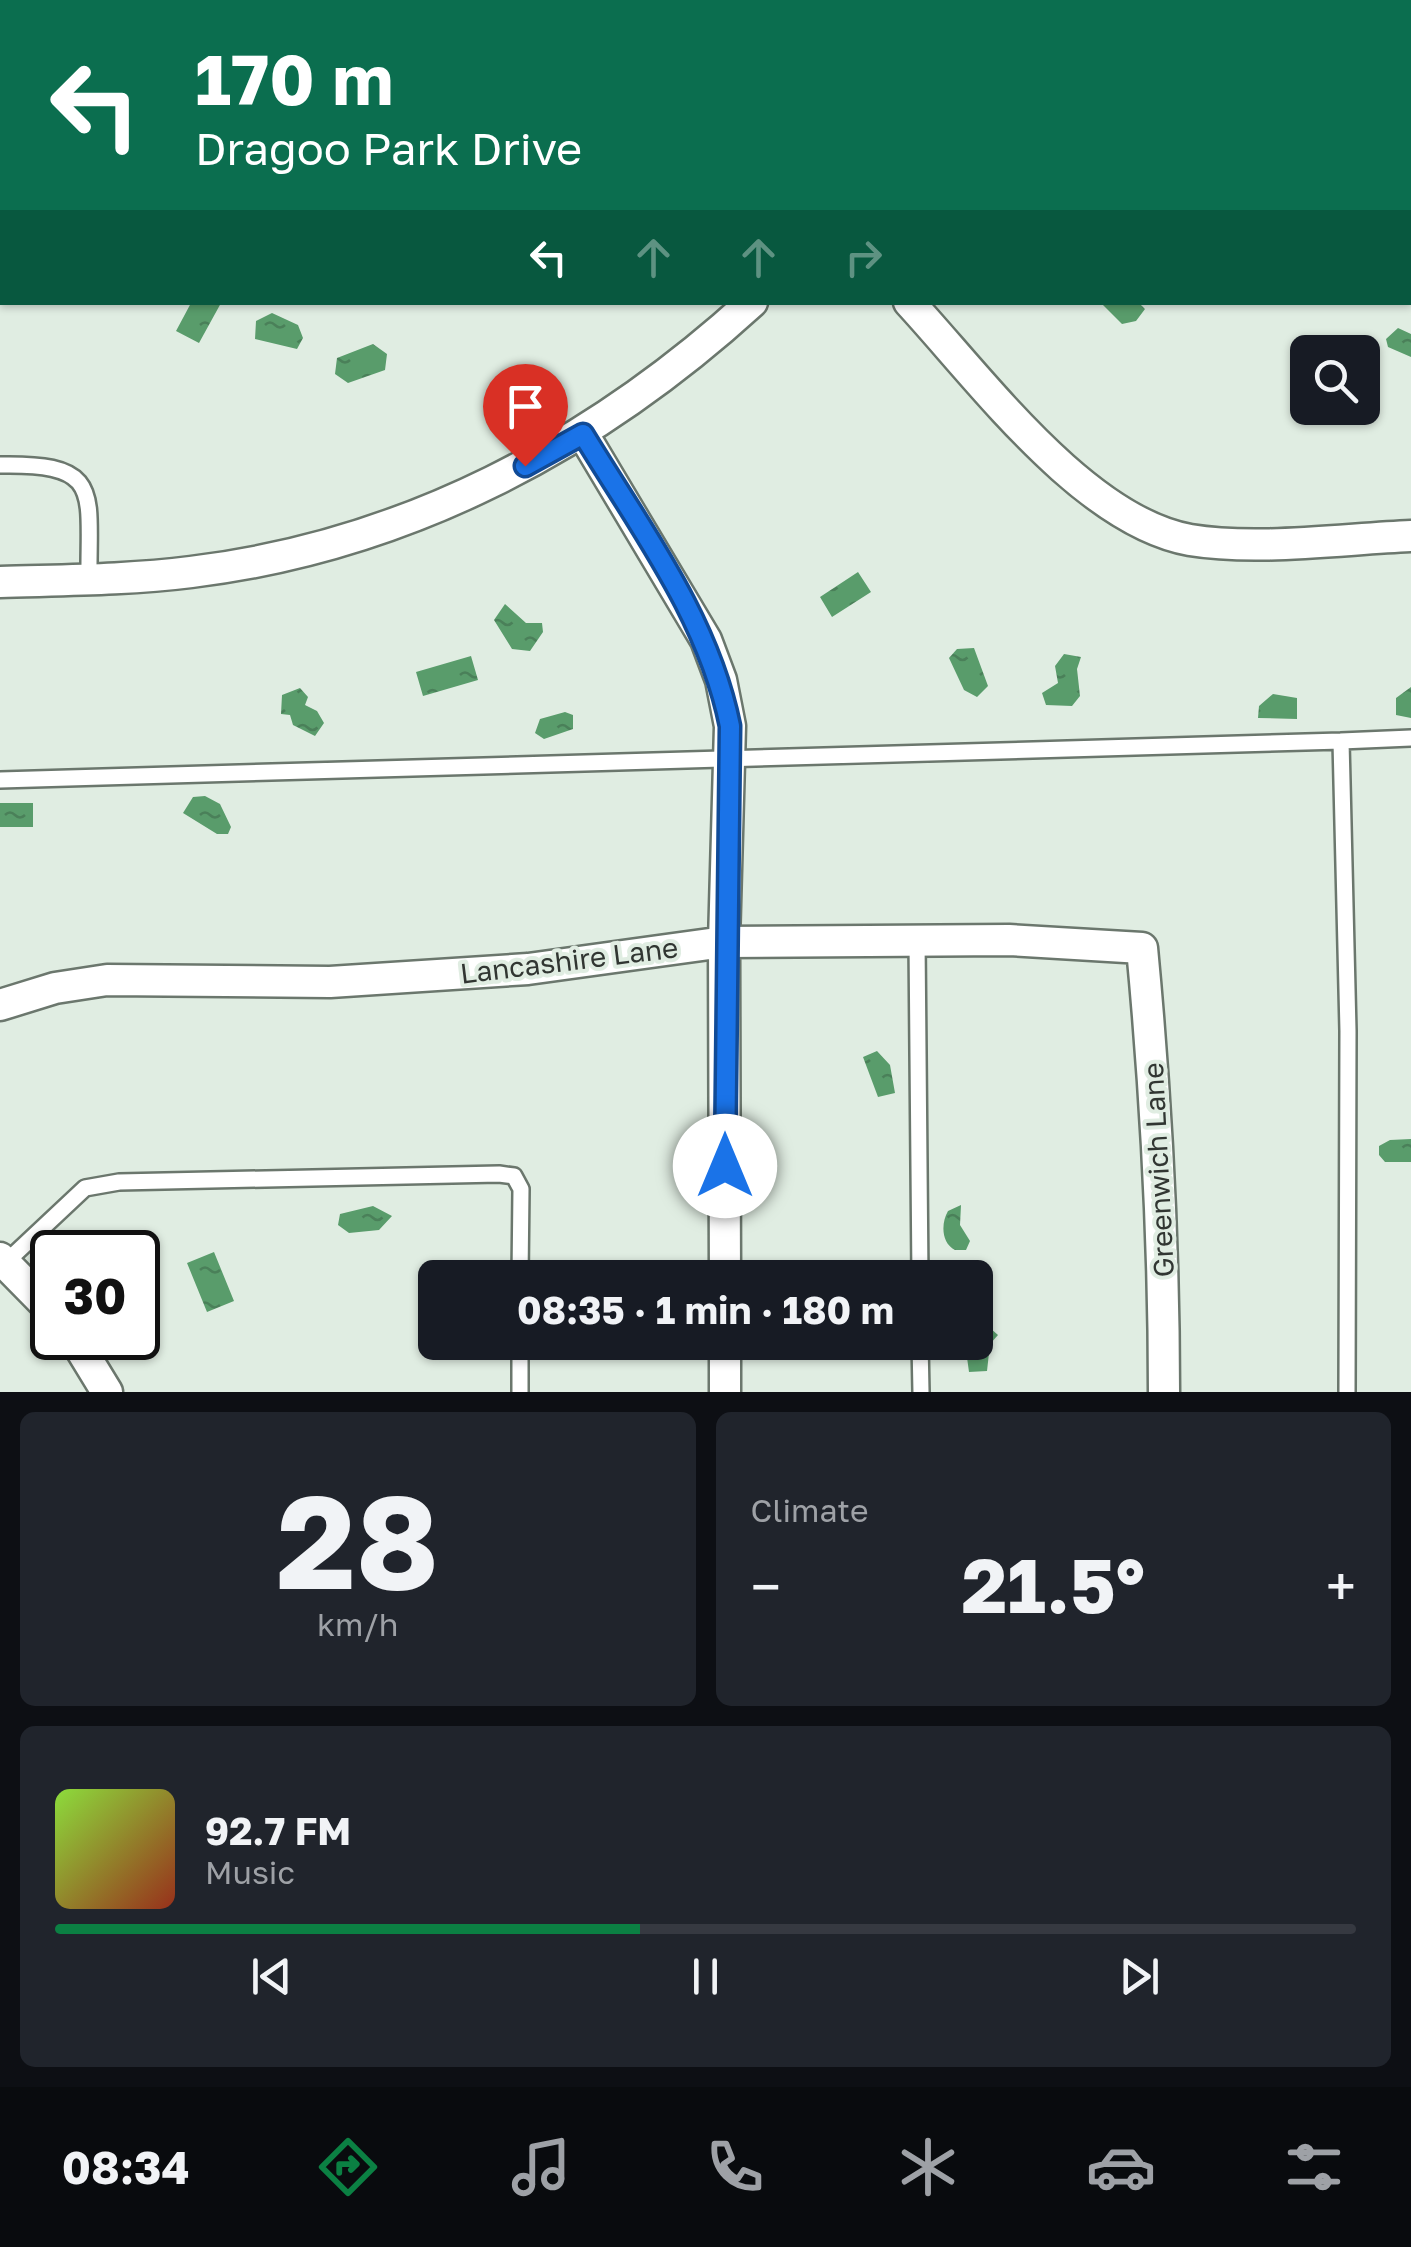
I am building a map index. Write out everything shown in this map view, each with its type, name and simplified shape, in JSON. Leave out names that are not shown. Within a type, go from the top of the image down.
[{"type":"street","points":[[0,582],[190,572],[276,558],[361,536],[452,503],[583,434],[706,345],[749,305]]},
{"type":"street","points":[[912,305],[1089,493],[1147,528],[1217,543],[1411,536]]},
{"type":"street","points":[[583,434],[706,640],[730,726],[724,942],[725,1260]]},
{"type":"street","name":"Lancashire Lane","points":[[0,1005],[55,988],[106,980],[330,982],[528,970],[724,942],[917,940],[1142,948]]},
{"type":"street","name":"Greenwich Lane","points":[[1142,948],[1156,1096],[1164,1273],[1164,1392]]},
{"type":"street","points":[[2,1263],[30,1289]]},
{"type":"street","points":[[87,1360],[106,1392]]},
{"type":"street","points":[[725,1360],[725,1392]]},
{"type":"lane","points":[[0,464],[48,464],[74,474],[88,494],[89,580]]},
{"type":"lane","points":[[0,780],[1411,738]]},
{"type":"lane","points":[[1341,741],[1348,1031],[1347,1392]]},
{"type":"lane","points":[[917,940],[920,1260]]},
{"type":"lane","points":[[2,1263],[85,1188],[119,1182],[499,1174],[514,1176],[521,1190],[520,1260]]},
{"type":"lane","points":[[520,1360],[520,1392]]},
{"type":"lane","points":[[920,1360],[920,1392]]},
{"type":"water","points":[[190,305],[220,305],[199,343],[176,331]]},
{"type":"water","points":[[1103,305],[1141,305],[1145,309],[1136,321],[1122,324]]},
{"type":"water","points":[[272,313],[298,325],[303,338],[297,349],[255,339],[256,321]]},
{"type":"water","points":[[1398,328],[1411,334],[1411,357],[1388,347],[1386,339]]},
{"type":"water","points":[[373,344],[387,354],[385,370],[348,383],[335,374],[337,358]]},
{"type":"water","points":[[858,572],[871,592],[832,617],[820,597]]},
{"type":"water","points":[[505,604],[526,623],[542,623],[543,632],[530,651],[512,649],[494,620]]},
{"type":"water","points":[[974,648],[988,686],[977,697],[964,690],[949,658],[957,649]]},
{"type":"water","points":[[1064,654],[1081,657],[1077,669],[1080,696],[1072,706],[1046,705],[1042,693],[1058,683],[1055,666]]},
{"type":"water","points":[[471,656],[478,680],[423,696],[416,672]]},
{"type":"water","points":[[1411,687],[1411,718],[1396,715],[1396,698]]},
{"type":"water","points":[[300,688],[308,697],[305,705],[317,711],[324,723],[315,736],[293,725],[290,715],[281,714],[282,695]]},
{"type":"water","points":[[1273,694],[1297,698],[1297,719],[1258,718],[1259,706]]},
{"type":"water","points":[[565,712],[573,715],[573,729],[544,739],[535,733],[540,719]]},
{"type":"water","points":[[205,796],[220,804],[231,827],[228,834],[217,834],[183,813],[193,797]]},
{"type":"water","points":[[0,803],[33,803],[33,827],[0,827]]},
{"type":"water","points":[[877,1051],[890,1065],[895,1093],[878,1097],[863,1057]]},
{"type":"water","points":[[1411,1139],[1411,1162],[1385,1162],[1379,1155],[1379,1146],[1390,1140]]},
{"type":"water","points":[[961,1205],[960,1225],[970,1241],[966,1250],[955,1250],[945,1238],[944,1221],[948,1211]]},
{"type":"water","points":[[373,1206],[392,1216],[379,1230],[349,1233],[338,1225],[340,1214]]},
{"type":"water","points":[[214,1252],[234,1301],[207,1312],[187,1263]]},
{"type":"water","points":[[967,1360],[988,1360],[987,1371],[969,1372]]},
{"type":"route","points":[[525,466],[583,434],[683,598],[706,640],[721,680],[730,726],[724,942],[725,1166]]}]
